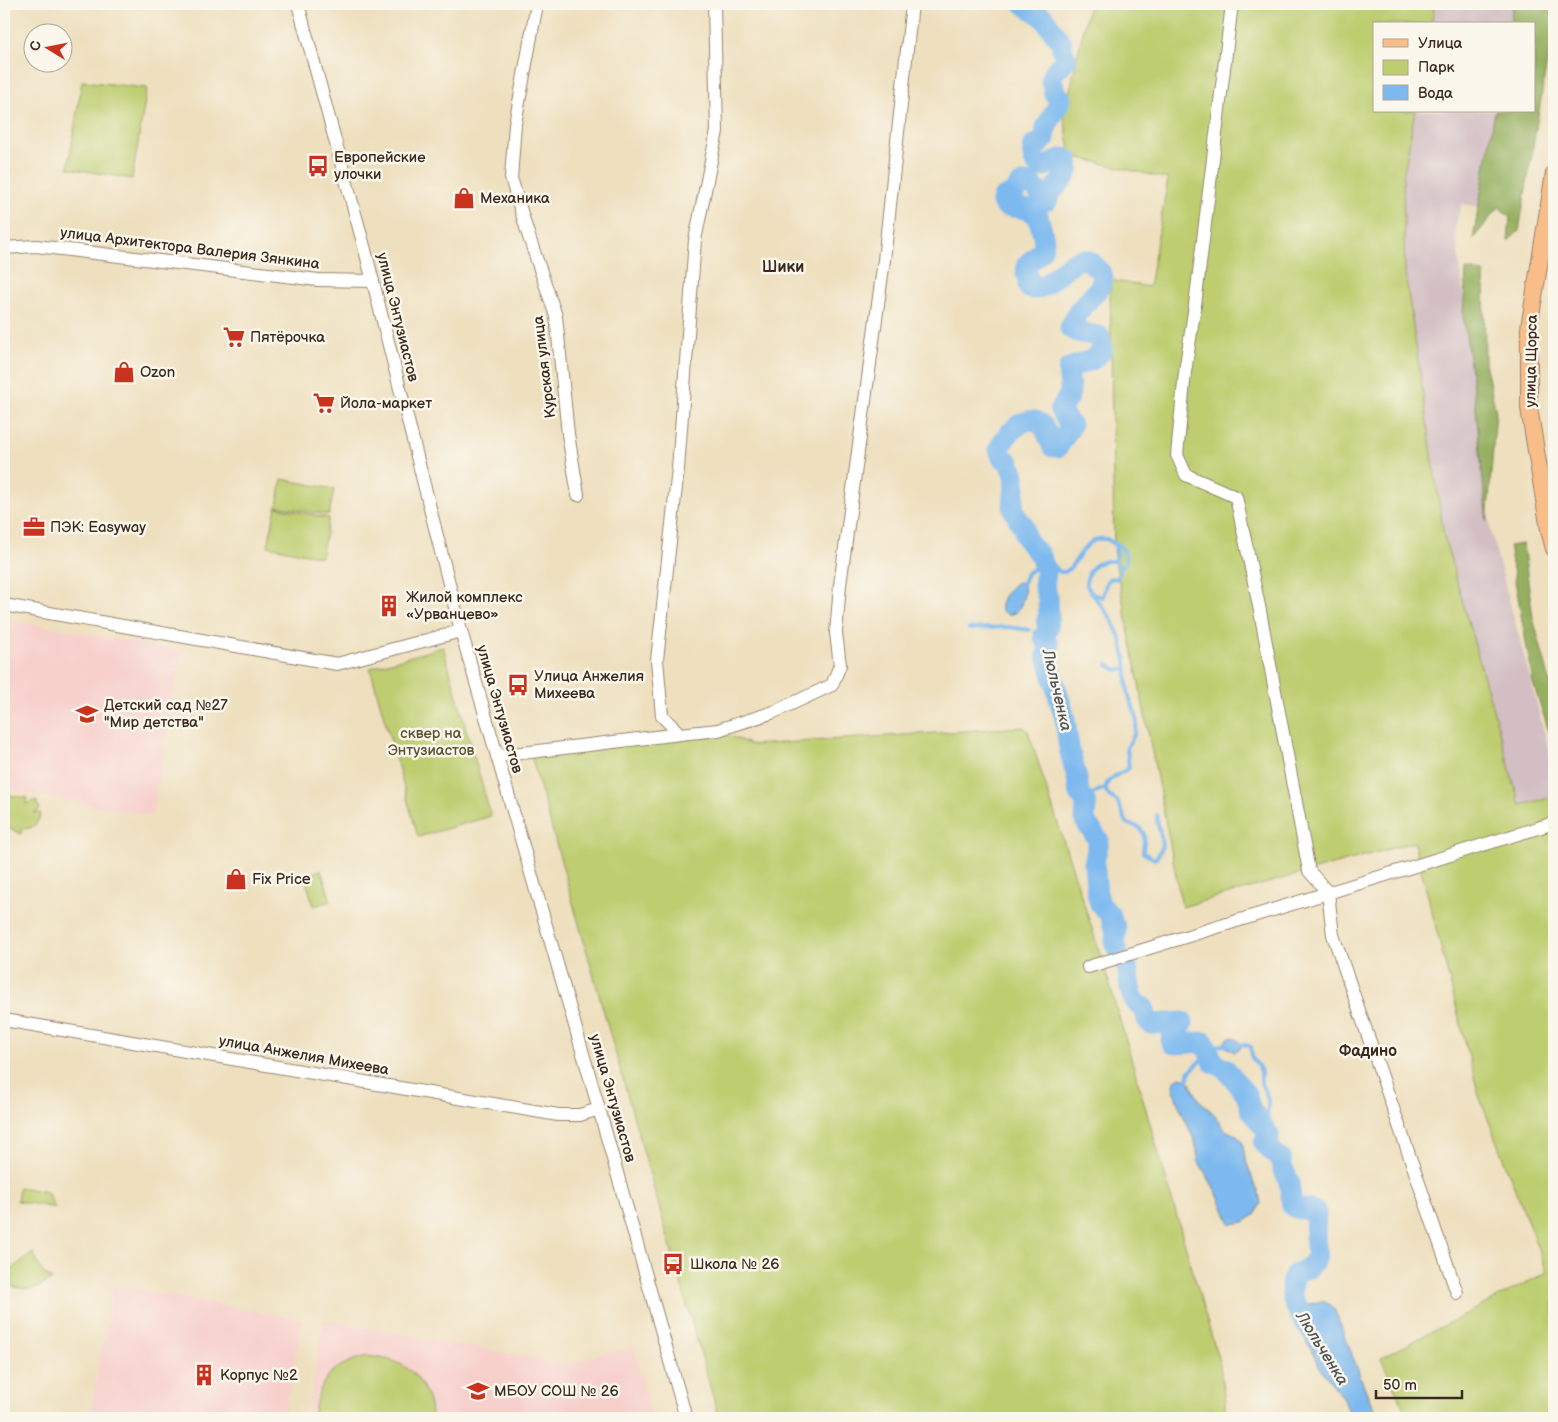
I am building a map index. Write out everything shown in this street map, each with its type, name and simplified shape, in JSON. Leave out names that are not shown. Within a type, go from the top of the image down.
[{"type":"main road","name":"улица Щорса","points":[[1554,174],[1530,319],[1529,408],[1549,530],[1554,548]]},
{"type":"street","name":"улица Энтузиастов","points":[[298,4],[373,281],[461,631],[686,1418]]},
{"type":"street","name":"Курская улица","points":[[537,4],[515,124],[511,178],[556,316],[568,434],[578,495]]},
{"type":"street","points":[[680,734],[662,716],[657,660],[678,469],[695,240],[717,131],[714,4]]},
{"type":"street","points":[[497,756],[718,730],[774,712],[832,685],[840,665],[836,633],[840,585],[884,260],[912,4]]},
{"type":"street","points":[[1232,4],[1185,372],[1177,455],[1186,475],[1236,498],[1259,606],[1309,872],[1328,893],[1333,934],[1458,1293]]},
{"type":"street","name":"улица Архитектора Валерия Зянкина","points":[[4,248],[36,246],[318,280],[373,281]]},
{"type":"street","points":[[4,605],[337,664],[461,631]]},
{"type":"street","points":[[1088,967],[1554,823]]},
{"type":"street","name":"улица Анжелия Михеева","points":[[4,1020],[558,1115],[575,1115],[599,1109]]},
{"type":"shaded area","points":[[1435,4],[1518,4],[1514,22],[1431,22]]},
{"type":"shaded area","points":[[1415,112],[1499,112],[1483,207],[1462,204],[1455,226],[1491,532],[1554,769],[1554,797],[1520,805],[1444,536],[1405,272],[1403,178]]},
{"type":"shaded area","name":"Детский сад №27 \"Мир детства\"","points":[[4,619],[182,651],[152,816],[4,789]]},
{"type":"shaded area","points":[[113,1285],[302,1320],[284,1418],[90,1418]]},
{"type":"shaded area","name":"МБОУ СОШ № 26","points":[[324,1320],[565,1364],[633,1346],[652,1418],[307,1418]]},
{"type":"green space","points":[[1089,4],[1435,4],[1431,22],[1373,22],[1373,112],[1415,112],[1403,178],[1405,272],[1444,536],[1520,805],[1554,797],[1554,1418],[1408,1418],[1381,1358],[1547,1272],[1479,1096],[1414,842],[1182,907],[1115,561],[1114,545],[1110,280],[1149,287],[1168,179],[1071,156],[1064,117]]},
{"type":"green space","points":[[1513,4],[1554,4],[1554,20],[1519,231],[1508,241],[1510,217],[1499,207],[1473,239],[1495,112],[1536,112],[1536,22],[1510,22]]},
{"type":"green space","points":[[82,81],[147,88],[132,179],[68,168]]},
{"type":"green space","points":[[1466,270],[1484,272],[1485,363],[1496,412],[1487,522],[1476,409],[1463,314]]},
{"type":"green space","points":[[282,479],[334,489],[329,515],[277,506]]},
{"type":"green space","points":[[276,507],[329,518],[321,557],[268,546]]},
{"type":"green space","points":[[1523,544],[1533,618],[1554,696],[1554,747],[1533,683],[1509,546]]},
{"type":"green space","name":"сквер на Энтузиастов","points":[[443,647],[491,816],[418,837],[370,668]]},
{"type":"green space","points":[[1024,727],[1028,731],[1106,972],[1220,1365],[1227,1418],[719,1418],[531,755],[654,740],[728,735],[752,745]]},
{"type":"green space","points":[[4,794],[27,798],[26,804],[33,801],[38,802],[36,804],[40,809],[34,813],[41,813],[38,820],[29,828],[22,829],[21,834],[4,826]]},
{"type":"green space","points":[[321,870],[331,901],[314,906],[304,876]]},
{"type":"green space","points":[[19,1187],[47,1192],[55,1208],[17,1201]]},
{"type":"green space","points":[[33,1253],[42,1272],[52,1279],[34,1289],[4,1285],[4,1274]]},
{"type":"green space","points":[[367,1356],[386,1359],[408,1369],[420,1382],[428,1397],[430,1418],[313,1418],[315,1405],[328,1376],[343,1365]]},
{"type":"water","points":[[1019,582],[1023,583],[1024,586],[1022,601],[1017,612],[1008,615],[1001,610],[1003,598]]},
{"type":"water","points":[[1228,1038],[1237,1040],[1241,1045],[1240,1049],[1234,1052],[1224,1046]]},
{"type":"water","points":[[1180,1077],[1188,1079],[1199,1100],[1214,1114],[1225,1130],[1236,1135],[1242,1141],[1245,1158],[1258,1190],[1261,1203],[1255,1215],[1244,1222],[1231,1224],[1217,1193],[1199,1162],[1195,1142],[1174,1090],[1174,1081]]},
{"type":"water","points":[[1321,1301],[1331,1305],[1335,1311],[1378,1418],[1352,1418],[1343,1398],[1319,1366],[1316,1357],[1300,1332],[1295,1320],[1297,1310],[1306,1305]]},
{"type":"waterway","name":"Люльченка","points":[[1024,4],[1043,17],[1062,43],[1062,50],[1067,59],[1054,72],[1051,82],[1054,86],[1054,93],[1061,100],[1046,127],[1045,138],[1037,146],[1034,145],[1033,151],[1033,158],[1040,167],[1064,158],[1068,160],[1067,172],[1055,188]]},
{"type":"waterway","name":"Люльченка","points":[[1048,200],[1044,199],[1033,185],[1025,183],[1019,186],[1014,193],[1003,198],[1002,202],[1005,206],[1027,209],[1038,216],[1044,243],[1040,253],[1027,264],[1026,274],[1030,280],[1029,288],[1037,289],[1045,285],[1069,265],[1078,261],[1086,260],[1094,265],[1103,277],[1099,288],[1078,312],[1070,328],[1080,333],[1099,336],[1102,344],[1101,352],[1092,360],[1069,368],[1070,392],[1060,410],[1071,426],[1058,447],[1053,447],[1042,425],[1036,421],[1030,421],[1017,426],[999,449],[1002,457],[1009,462],[1014,475],[1013,508],[1019,521],[1023,524],[1025,536],[1039,554],[1046,572],[1044,586],[1048,598],[1049,616],[1047,620],[1048,628],[1044,638],[1049,645],[1047,656],[1065,719],[1079,794],[1084,799],[1086,805],[1085,821],[1099,841],[1094,863],[1097,893],[1100,904],[1111,916],[1112,923],[1116,928],[1115,944],[1117,949]]},
{"type":"waterway","points":[[1023,583],[1027,573],[1039,565],[1041,559],[1050,562],[1060,572],[1065,572],[1092,541],[1106,539],[1116,548],[1115,561],[1096,564],[1089,572],[1086,582],[1088,588],[1111,618],[1121,640],[1126,661],[1128,694],[1137,722],[1135,733],[1127,748],[1129,768],[1111,779],[1105,789]]},
{"type":"waterway","points":[[1113,542],[1120,546],[1125,554],[1125,564],[1120,568]]},
{"type":"waterway","points":[[1095,595],[1103,597],[1106,583],[1110,578],[1116,579],[1118,576],[1120,570],[1119,565],[1115,561]]},
{"type":"waterway","points":[[969,629],[1008,627],[1029,630]]},
{"type":"waterway","points":[[1035,632],[1045,634]]},
{"type":"waterway","points":[[1107,664],[1117,670],[1126,668]]},
{"type":"waterway","points":[[1081,797],[1089,796],[1105,789],[1109,796],[1117,801],[1127,823],[1138,827],[1143,833],[1143,853],[1155,859],[1162,847],[1157,815]]},
{"type":"waterway","name":"Люльченка","points":[[1126,964],[1130,989],[1134,999],[1144,1008],[1148,1021],[1152,1024],[1183,1022],[1175,1032],[1175,1036],[1171,1040],[1172,1043],[1204,1042],[1214,1063],[1225,1068],[1246,1094],[1251,1110],[1269,1135],[1264,1143],[1281,1160],[1282,1167],[1289,1181],[1292,1206],[1316,1213],[1315,1236],[1317,1257],[1307,1269],[1296,1273],[1291,1289],[1295,1305],[1313,1334]]},
{"type":"waterway","points":[[1236,1044],[1251,1047],[1252,1058],[1261,1072],[1261,1083],[1268,1099],[1267,1132]]},
{"type":"waterway","points":[[1188,1079],[1189,1072],[1200,1062],[1207,1048],[1227,1045]]},
{"type":"place","name":"Европейские улочки","points":[[318,166]]},
{"type":"place","name":"Механика","points":[[464,198]]},
{"type":"place","name":"Пятёрочка","points":[[234,337]]},
{"type":"place","name":"Ozon","points":[[124,372]]},
{"type":"place","name":"Йола-маркет","points":[[324,403]]},
{"type":"place","name":"ПЭК: Easyway","points":[[34,527]]},
{"type":"place","name":"Жилой комплекс «Урванцево»","points":[[389,606]]},
{"type":"place","name":"Улица Анжелия Михеева","points":[[518,685]]},
{"type":"place","name":"Детский сад №27 \"Мир детства\"","points":[[87,714]]},
{"type":"place","name":"Fix Price","points":[[236,879]]},
{"type":"place","name":"Школа № 26","points":[[673,1264]]},
{"type":"place","name":"Корпус №2","points":[[204,1375]]},
{"type":"place","name":"МБОУ СОШ № 26","points":[[478,1391]]},
{"type":"district","name":"Шики","points":[[783,266]]},
{"type":"district","name":"Фадино","points":[[1368,1050]]}]
